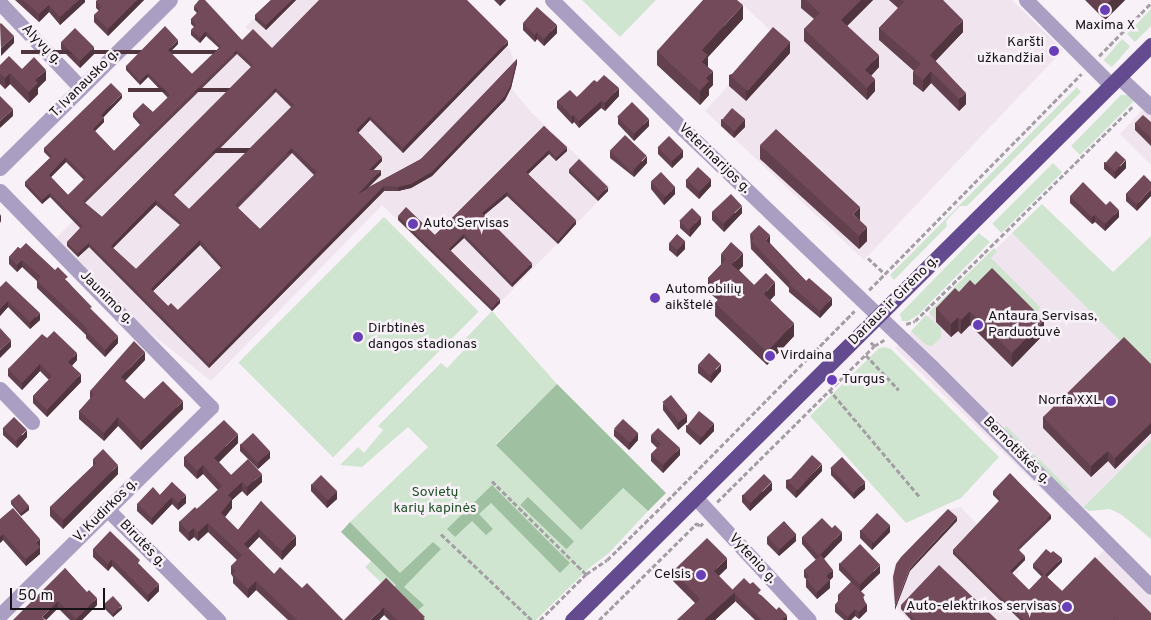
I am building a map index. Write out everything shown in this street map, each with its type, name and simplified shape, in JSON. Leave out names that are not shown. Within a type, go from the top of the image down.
[{"type":"highway","name":"Dariaus ir Girėno g.","points":[[572,620],[1151,45]]},
{"type":"street","name":"T. Ivanausko g.","points":[[0,168],[170,0]]},
{"type":"street","name":"Veterinarijos g.","points":[[552,0],[878,316]]},
{"type":"street","points":[[1026,0],[1090,65],[1146,102]]},
{"type":"street","name":"Alyvų g.","points":[[0,3],[82,88]]},
{"type":"street","name":"Jaunimo g.","points":[[0,191],[211,406]]},
{"type":"street","name":"Bernotiškės g.","points":[[878,316],[1151,587]]},
{"type":"street","points":[[0,389],[32,422]]},
{"type":"street","name":"V. Kudirkos g.","points":[[5,610],[211,406]]},
{"type":"street","name":"Vytenio g.","points":[[696,498],[809,620]]},
{"type":"street","name":"Birutės g.","points":[[108,510],[218,620]]},
{"type":"street","points":[[0,593],[5,610]]},
{"type":"path","points":[[540,620],[586,574],[620,547],[848,319],[854,312],[854,305],[1151,3]]},
{"type":"path","points":[[599,620],[697,523],[700,526],[712,515],[718,508],[715,504],[874,346],[901,325],[915,321],[1146,102]]},
{"type":"path","points":[[868,258],[885,274]]},
{"type":"path","points":[[862,333],[874,346]]},
{"type":"path","points":[[866,355],[899,390]]},
{"type":"path","points":[[829,389],[920,496]]},
{"type":"path","points":[[492,481],[586,574]]},
{"type":"path","points":[[441,534],[532,620]]},
{"type":"shaded area","points":[[275,0],[462,0],[510,49],[516,68],[511,88],[531,112],[611,188],[492,311],[382,205],[211,381],[126,314],[55,239],[84,210],[82,206],[253,33],[245,27]]},
{"type":"shaded area","points":[[738,0],[1012,0],[1063,50],[864,260],[705,111],[775,35]]},
{"type":"shaded area","points":[[1144,108],[1151,115],[1151,165],[1120,134]]},
{"type":"shaded area","points":[[1012,233],[1151,372],[1151,440],[1071,518],[895,348]]},
{"type":"shaded area","points":[[961,507],[1020,571],[1004,587],[1041,615],[1104,550],[1151,597],[1151,620],[909,620],[899,611],[892,592],[892,578],[895,566],[947,510]]},
{"type":"green space","points":[[582,0],[656,0],[620,37]]},
{"type":"green space","points":[[1151,9],[1151,26],[1135,42],[1127,34]]},
{"type":"green space","points":[[1122,39],[1130,46],[1112,67],[1104,60]]},
{"type":"green space","points":[[1077,87],[1081,92],[967,206],[960,206],[946,221],[947,226],[894,280],[890,275]]},
{"type":"green space","points":[[1121,95],[1129,95],[1135,100],[1080,155],[1071,146]]},
{"type":"green space","points":[[1053,163],[1062,172],[1001,233],[992,224]]},
{"type":"green space","points":[[1042,204],[1113,272],[1151,236],[1151,372],[1012,233]]},
{"type":"green space","name":"Dirbtinės dangos stadionas","points":[[384,217],[479,312],[333,457],[238,363]]},
{"type":"green space","points":[[979,233],[990,242],[918,315],[908,321],[902,321],[900,314]]},
{"type":"green space","points":[[994,248],[997,252],[991,258],[1040,307],[1031,321],[936,321],[929,312]]},
{"type":"green space","name":"Sovietų karių kapinės","points":[[492,311],[557,384],[496,444],[623,488],[648,511],[609,553],[588,569],[536,620],[420,620],[365,567],[380,553],[350,522],[428,447],[408,427],[362,467],[340,465],[358,447],[364,453],[383,430],[378,426],[441,363],[447,368],[469,345],[464,340]]},
{"type":"green space","points":[[926,315],[941,328],[941,338],[932,346],[926,345],[911,331]]},
{"type":"green space","points":[[879,348],[891,349],[999,457],[961,498],[906,523],[810,416]]},
{"type":"green space","points":[[557,384],[666,493],[648,511],[623,488],[581,530],[496,445]]},
{"type":"green space","points":[[1006,426],[1071,491],[1061,490],[1002,430]]},
{"type":"green space","points":[[1151,440],[1151,539],[1122,515],[1110,509],[1089,511],[1083,507]]},
{"type":"green space","points":[[492,485],[570,563],[560,573],[491,503],[479,514],[493,529],[486,535],[472,521],[455,537],[447,529]]},
{"type":"green space","points":[[528,497],[574,541],[566,549],[520,505]]},
{"type":"green space","points":[[350,522],[400,573],[433,542],[441,549],[404,587],[424,605],[414,614],[390,591],[396,585],[341,532]]},
{"type":"building","points":[[23,0],[79,0],[60,17],[49,5],[39,14]]},
{"type":"building","points":[[97,0],[137,0],[108,29],[94,15],[102,7]]},
{"type":"building","points":[[199,0],[205,0],[242,40],[253,29],[272,48],[319,0],[467,0],[508,41],[403,148],[370,116],[356,130],[382,157],[369,170],[381,170],[358,194],[421,159],[517,59],[511,84],[505,96],[432,172],[411,184],[398,187],[384,186],[209,364],[89,243],[78,253],[67,242],[83,226],[50,193],[42,200],[25,182],[52,156],[44,148],[111,83],[122,94],[101,115],[104,118],[93,129],[114,151],[142,123],[133,113],[143,103],[153,112],[170,95],[148,73],[140,81],[126,66],[165,26],[178,40],[168,50],[192,74],[221,46],[206,31],[200,38],[191,30],[196,25],[191,19],[199,11],[194,6]],"holes":[[[237,50],[253,65],[102,217],[83,201]],[[276,88],[294,105],[189,209],[172,193]],[[292,148],[317,172],[260,229],[235,205]],[[66,157],[86,177],[68,195],[49,175]],[[156,200],[182,223],[136,269],[111,246]],[[200,240],[223,266],[178,310],[171,303],[168,306],[151,289]]]},
{"type":"building","points":[[271,0],[292,0],[266,25],[255,15]]},
{"type":"building","points":[[703,0],[737,0],[743,5],[702,50],[708,55],[702,62],[713,71],[706,78],[709,81],[700,91],[657,51]]},
{"type":"building","points":[[806,0],[861,0],[841,20],[879,55],[865,70],[875,79],[867,88],[804,29],[820,13]]},
{"type":"building","points":[[902,0],[943,0],[963,20],[930,55],[966,93],[959,99],[931,71],[923,80],[913,72],[921,64],[879,28],[904,2]]},
{"type":"building","points":[[1099,0],[1111,0],[1105,6]]},
{"type":"building","points":[[537,7],[557,25],[544,39],[537,32],[535,35],[523,23]]},
{"type":"building","points":[[0,24],[14,36],[1,48]]},
{"type":"building","points":[[773,27],[790,42],[748,91],[730,76]]},
{"type":"building","points":[[75,28],[94,47],[80,61],[61,42]]},
{"type":"building","points":[[9,56],[22,69],[34,57],[46,70],[35,80],[38,83],[29,92],[10,73],[5,78],[0,73],[0,65]]},
{"type":"building","points":[[604,75],[619,88],[605,103],[601,101],[579,121],[557,101],[570,90],[577,97],[594,80],[597,82]]},
{"type":"building","points":[[0,96],[13,109],[0,121]]},
{"type":"building","points":[[632,102],[649,119],[634,134],[617,117]]},
{"type":"building","points":[[732,108],[745,119],[735,131],[722,120]]},
{"type":"building","points":[[1143,115],[1151,122],[1151,138],[1135,123]]},
{"type":"building","points":[[544,126],[567,147],[556,158],[549,150],[526,172],[576,220],[558,241],[507,192],[482,213],[532,263],[512,283],[464,234],[449,249],[500,299],[492,308],[398,216],[406,207],[435,235]]},
{"type":"building","points":[[776,129],[860,207],[853,214],[867,227],[859,236],[760,145]]},
{"type":"building","points":[[625,135],[647,156],[631,172],[610,151]]},
{"type":"building","points":[[669,136],[683,150],[672,161],[658,147]]},
{"type":"building","points":[[1116,151],[1126,160],[1115,172],[1105,163]]},
{"type":"building","points":[[579,159],[608,187],[598,197],[569,169]]},
{"type":"building","points":[[698,167],[711,179],[700,192],[686,179]]},
{"type":"building","points":[[661,172],[675,187],[665,197],[651,182]]},
{"type":"building","points":[[1144,175],[1151,182],[1151,189],[1137,204],[1126,194]]},
{"type":"building","points":[[1083,182],[1106,205],[1110,201],[1119,210],[1105,224],[1095,215],[1092,217],[1070,196]]},
{"type":"building","points":[[731,194],[742,206],[723,223],[712,212]]},
{"type":"building","points":[[692,208],[701,217],[688,230],[679,221]]},
{"type":"building","points":[[759,225],[770,235],[766,240],[806,281],[809,278],[832,298],[820,311],[789,284],[791,283],[751,241],[754,238],[750,234]]},
{"type":"building","points":[[677,234],[685,241],[677,250],[669,243]]},
{"type":"building","points":[[731,242],[743,253],[732,264],[727,260],[754,285],[766,273],[775,282],[764,294],[794,323],[767,352],[715,303],[724,294],[708,278],[726,259],[721,254]]},
{"type":"building","points":[[26,243],[55,270],[58,267],[68,277],[65,279],[118,336],[105,350],[86,331],[88,329],[37,281],[41,277],[22,260],[17,265],[9,257],[18,247],[20,249]]},
{"type":"building","points":[[992,268],[1044,320],[1012,353],[970,311],[961,320],[958,317],[951,324],[936,308],[955,288],[959,292],[970,280],[975,285]]},
{"type":"building","points":[[6,281],[40,313],[30,322],[8,301],[0,309],[0,287]]},
{"type":"building","points":[[0,328],[11,340],[0,350]]},
{"type":"building","points":[[54,331],[77,353],[68,362],[81,374],[47,410],[33,396],[52,376],[40,364],[22,383],[8,369],[42,334],[47,338]]},
{"type":"building","name":"Norfa XXL","points":[[1124,337],[1151,364],[1151,423],[1115,458],[1108,451],[1091,466],[1043,417]]},
{"type":"building","points":[[134,341],[145,352],[121,377],[144,399],[163,381],[183,401],[141,442],[118,417],[104,433],[79,411],[94,394],[90,391]]},
{"type":"building","points":[[709,353],[721,364],[710,376],[698,365]]},
{"type":"building","points":[[671,395],[687,415],[679,422],[662,402]]},
{"type":"building","points":[[699,411],[714,423],[702,438],[687,426]]},
{"type":"building","points":[[14,417],[27,430],[15,441],[3,428]]},
{"type":"building","points":[[623,419],[638,433],[629,443],[614,429]]},
{"type":"building","points":[[224,420],[238,434],[214,458],[231,475],[248,459],[262,474],[247,487],[242,482],[228,495],[232,499],[221,513],[238,530],[261,501],[296,536],[282,551],[259,529],[244,544],[274,574],[280,567],[302,588],[307,583],[343,620],[297,620],[256,581],[248,589],[233,574],[236,571],[231,566],[242,555],[208,523],[198,532],[194,528],[189,532],[179,522],[195,507],[197,509],[222,486],[203,465],[197,471],[184,457]]},
{"type":"building","points":[[658,428],[680,448],[663,465],[651,454],[661,444],[651,435]]},
{"type":"building","points":[[253,433],[270,451],[258,463],[241,445]]},
{"type":"building","points":[[103,449],[118,465],[63,520],[50,507],[96,463],[93,459]]},
{"type":"building","points":[[812,455],[822,464],[798,490],[788,482]]},
{"type":"building","points":[[842,457],[865,482],[853,493],[830,468]]},
{"type":"building","points":[[1010,473],[1051,515],[1017,548],[1025,556],[1010,571],[1029,590],[1044,574],[1033,564],[1046,549],[1051,553],[1053,551],[1062,558],[1045,575],[1062,591],[1095,557],[1151,613],[1151,620],[1024,620],[953,550],[1001,499],[993,491]]},
{"type":"building","points":[[764,474],[772,482],[751,503],[743,495]]},
{"type":"building","points":[[321,475],[337,491],[328,500],[312,484]]},
{"type":"building","points":[[172,482],[186,495],[178,503],[172,497],[152,518],[137,504],[153,487],[160,495]]},
{"type":"building","points":[[19,494],[29,506],[21,513],[11,501]]},
{"type":"building","points":[[13,508],[40,539],[36,542],[40,547],[26,559],[3,534],[0,537],[0,519]]},
{"type":"building","points":[[948,509],[957,517],[910,568],[895,606],[893,577],[896,564]]},
{"type":"building","points":[[877,513],[890,525],[874,543],[861,531]]},
{"type":"building","points":[[822,518],[832,528],[835,525],[842,532],[819,556],[802,537]]},
{"type":"building","points":[[784,521],[796,534],[779,550],[767,537]]},
{"type":"building","points":[[110,531],[140,560],[138,563],[159,584],[148,595],[112,559],[108,564],[93,549]]},
{"type":"building","points":[[707,538],[727,558],[714,571],[735,592],[704,620],[677,620],[700,599],[673,571]]},
{"type":"building","points":[[860,544],[880,565],[860,584],[840,563]]},
{"type":"building","points":[[821,555],[833,570],[826,576],[830,580],[817,592],[806,579],[809,576],[804,570]]},
{"type":"building","points":[[939,565],[997,620],[915,620],[901,605]]},
{"type":"building","points":[[65,568],[87,592],[89,590],[97,598],[76,619],[58,601],[42,617],[45,620],[13,620]]},
{"type":"building","points":[[386,578],[425,617],[421,620],[397,620],[384,607],[370,620],[344,620]]},
{"type":"building","points":[[744,578],[750,584],[753,582],[761,590],[758,593],[776,610],[779,607],[787,615],[782,620],[762,620],[732,590]]},
{"type":"building","points":[[851,582],[865,595],[862,599],[867,604],[859,612],[855,609],[848,617],[835,605],[841,598],[838,595]]},
{"type":"building","points":[[113,596],[122,606],[113,614],[104,604]]},
{"type":"place","name":"Maxima X","points":[[1105,10]]},
{"type":"place","name":"Karšti užkandžiai","points":[[1054,51]]},
{"type":"place","name":"Auto Servisas","points":[[413,224]]},
{"type":"place","name":"Automobilių aikštelė","points":[[655,298]]},
{"type":"place","name":"Antaura Servisas, Parduotuvė","points":[[978,325]]},
{"type":"place","name":"Dirbtinės dangos stadionas","points":[[358,337]]},
{"type":"place","name":"Virdaina","points":[[770,356]]},
{"type":"place","name":"Turgus","points":[[832,380]]},
{"type":"place","name":"Norfa XXL","points":[[1111,401]]},
{"type":"place","name":"Celsis","points":[[701,575]]},
{"type":"place","name":"Auto-elektrikos servisas","points":[[1067,607]]}]
